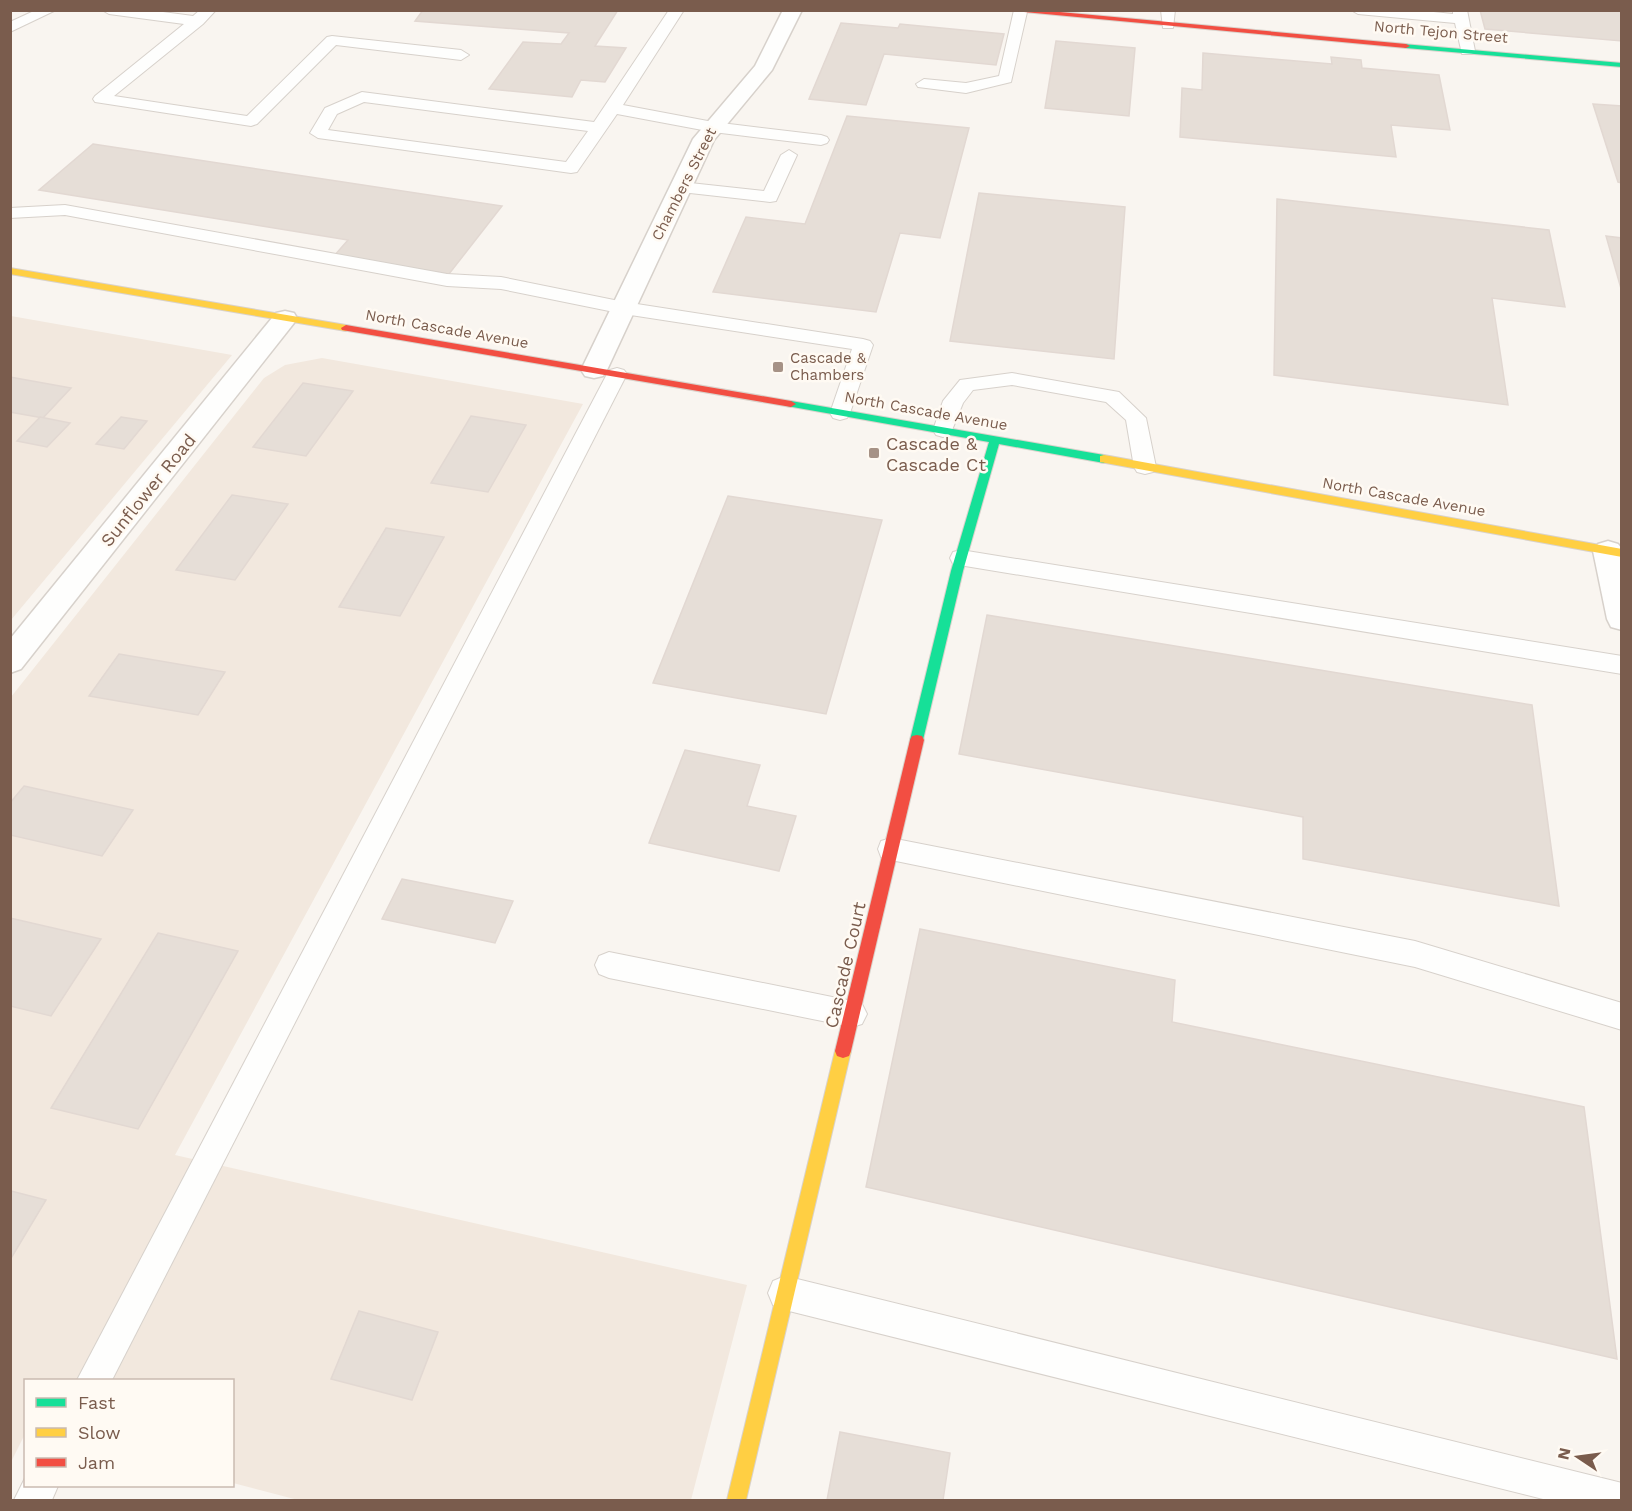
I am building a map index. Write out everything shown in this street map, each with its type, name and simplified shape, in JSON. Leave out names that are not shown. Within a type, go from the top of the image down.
[{"type":"street","name":"Chambers Street","points":[[605,372],[624,308],[704,139],[761,72],[793,10]]},
{"type":"street","name":"North Tejon Street","points":[[1014,11],[1168,18],[1467,51],[1622,65]]},
{"type":"street","name":"North Cascade Avenue","points":[[10,271],[995,439],[1615,552]]},
{"type":"street","name":"Sunflower Road","points":[[10,661],[285,318]]},
{"type":"street","name":"Cascade Court","points":[[736,1500],[961,558],[995,439]]},
{"type":"street","points":[[1615,552],[1622,619]]},
{"type":"lane","points":[[10,28],[49,10]]},
{"type":"lane","points":[[109,10],[204,16]]},
{"type":"lane","points":[[598,127],[362,97],[331,111],[318,133],[571,168],[677,10]]},
{"type":"lane","points":[[1358,10],[1461,15],[1467,51]]},
{"type":"lane","points":[[924,84],[966,88],[1006,79],[1014,11]]},
{"type":"lane","points":[[204,16],[101,99],[251,121],[332,40],[461,55]]},
{"type":"lane","points":[[613,108],[713,127],[821,140]]},
{"type":"lane","points":[[681,187],[770,197],[789,155]]},
{"type":"lane","points":[[10,213],[65,210],[447,280],[501,283],[624,308],[863,345],[840,413]]},
{"type":"lane","points":[[95,1379],[605,372]]},
{"type":"lane","points":[[943,430],[953,401],[967,384],[1012,378],[1112,397],[1136,418],[1145,467]]},
{"type":"lane","points":[[961,558],[1622,665]]},
{"type":"lane","points":[[891,849],[1415,954],[1622,1017]]},
{"type":"lane","points":[[609,965],[852,1014]]},
{"type":"lane","points":[[785,1293],[1618,1500]]},
{"type":"shaded area","points":[[11,316],[232,355],[11,620]]},
{"type":"shaded area","points":[[322,358],[583,404],[175,1155],[747,1285],[691,1500],[298,1500],[234,1483],[234,1379],[24,1379],[24,1436],[11,1462],[11,697],[264,378],[285,365]]},
{"type":"building","points":[[423,10],[618,10],[595,46],[626,48],[605,82],[581,80],[572,97],[489,89],[523,42],[561,44],[569,33],[415,21]]},
{"type":"building","points":[[1480,10],[1622,10],[1622,41],[1485,29]]},
{"type":"building","points":[[841,23],[898,28],[900,24],[1004,34],[996,65],[884,54],[866,105],[809,99]]},
{"type":"building","points":[[1056,41],[1135,48],[1129,116],[1045,108]]},
{"type":"building","points":[[1203,53],[1332,64],[1331,57],[1361,60],[1362,68],[1439,75],[1450,130],[1391,125],[1396,157],[1180,137],[1182,88],[1202,90]]},
{"type":"building","points":[[1593,104],[1622,106],[1622,183],[1618,182]]},
{"type":"building","points":[[847,116],[969,128],[940,238],[900,233],[876,312],[713,292],[746,217],[805,224]]},
{"type":"building","points":[[93,144],[502,206],[449,274],[334,256],[348,240],[39,190]]},
{"type":"building","points":[[979,193],[1125,207],[1114,359],[950,341]]},
{"type":"building","points":[[1277,199],[1549,230],[1565,307],[1492,298],[1508,405],[1274,375]]},
{"type":"building","points":[[1606,236],[1622,238],[1622,292]]},
{"type":"building","points":[[10,377],[71,388],[43,418],[10,412]]},
{"type":"building","points":[[303,383],[353,391],[306,456],[253,447]]},
{"type":"building","points":[[471,416],[526,425],[488,492],[431,483]]},
{"type":"building","points":[[40,417],[70,423],[47,447],[17,441]]},
{"type":"building","points":[[121,417],[147,421],[124,449],[96,444]]},
{"type":"building","points":[[232,495],[288,504],[235,580],[176,570]]},
{"type":"building","points":[[728,496],[882,520],[826,714],[653,683]]},
{"type":"building","points":[[386,528],[444,537],[400,616],[339,607]]},
{"type":"building","points":[[987,615],[1532,705],[1559,906],[1303,859],[1303,817],[959,754]]},
{"type":"building","points":[[119,654],[225,672],[198,715],[89,696]]},
{"type":"building","points":[[685,750],[760,765],[747,806],[796,816],[779,871],[649,843]]},
{"type":"building","points":[[24,786],[133,810],[102,856],[10,835],[10,803]]},
{"type":"building","points":[[402,879],[513,901],[495,943],[382,919]]},
{"type":"building","points":[[10,918],[101,939],[51,1016],[10,1006]]},
{"type":"building","points":[[920,929],[1175,980],[1172,1022],[1584,1107],[1617,1359],[866,1187]]},
{"type":"building","points":[[158,933],[238,951],[138,1129],[51,1108]]},
{"type":"building","points":[[10,1192],[46,1200],[10,1260]]},
{"type":"building","points":[[359,1311],[438,1332],[412,1400],[331,1379]]},
{"type":"building","points":[[840,1432],[950,1453],[943,1500],[827,1500]]},
{"type":"traffic: fast","points":[[1406,46],[1622,65]]},
{"type":"traffic: fast","points":[[791,404],[1104,459]]},
{"type":"traffic: fast","points":[[917,740],[957,571],[995,439]]},
{"type":"traffic: slow","points":[[10,271],[346,328]]},
{"type":"traffic: slow","points":[[1104,459],[1622,553]]},
{"type":"traffic: slow","points":[[736,1500],[843,1051]]},
{"type":"traffic: jam","points":[[1007,10],[1406,46]]},
{"type":"traffic: jam","points":[[346,328],[791,404]]},
{"type":"traffic: jam","points":[[843,1051],[917,740]]},
{"type":"place","name":"Cascade & Chambers","points":[[778,367]]},
{"type":"place","name":"Cascade & Cascade Ct","points":[[874,453]]}]
